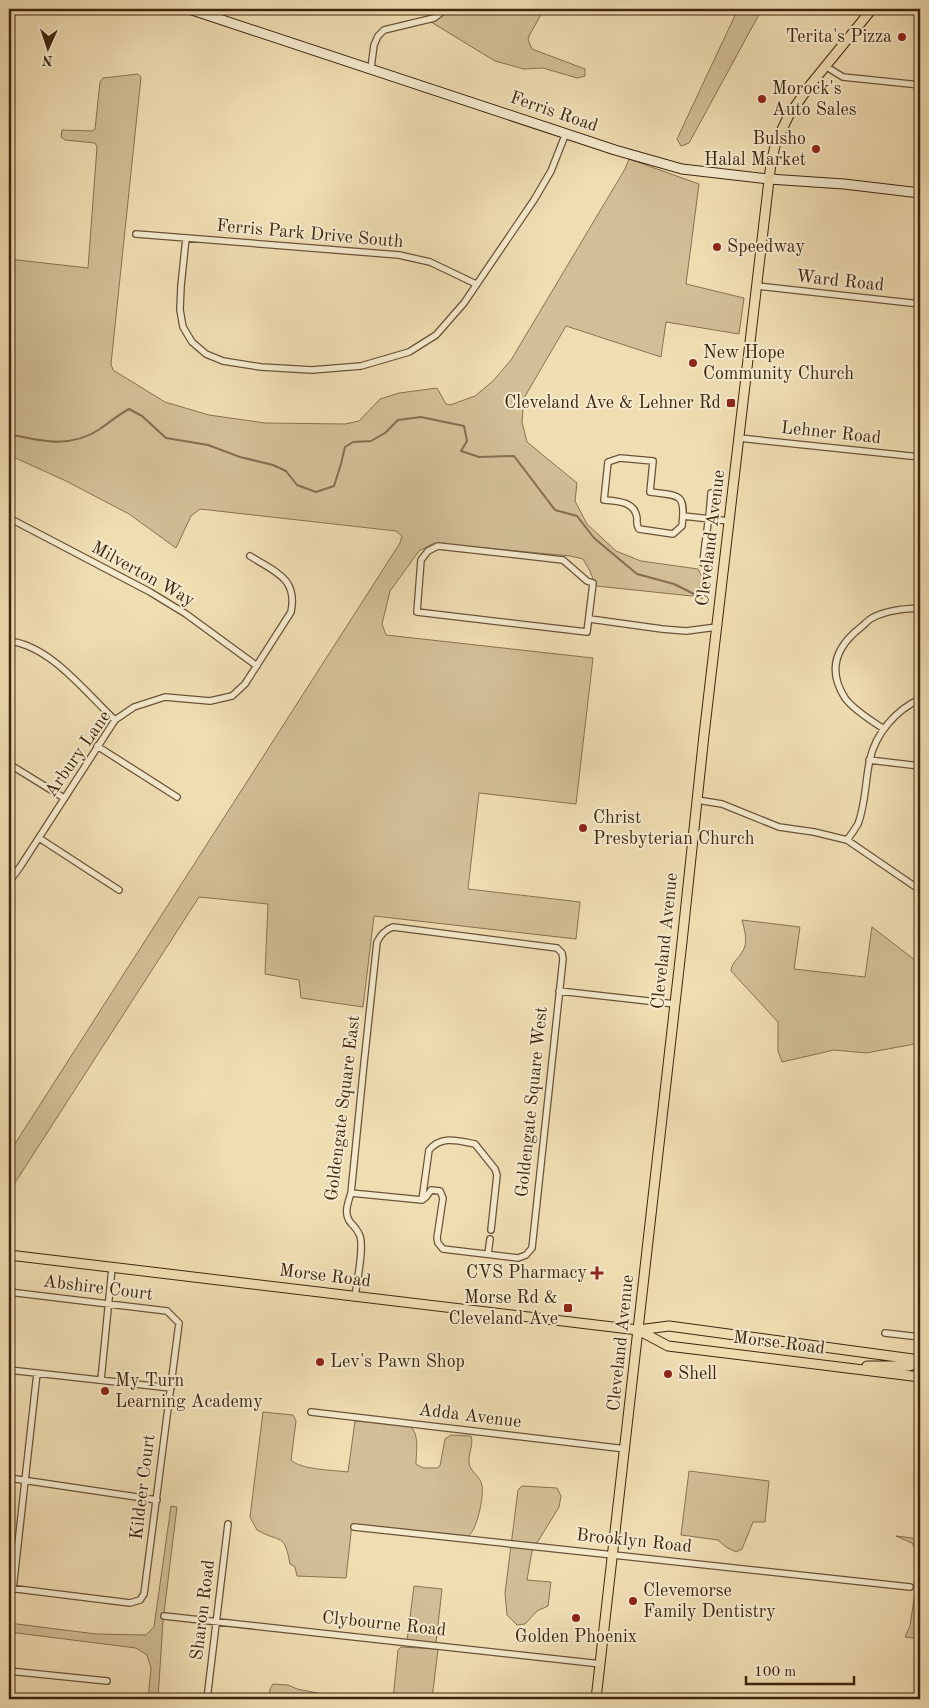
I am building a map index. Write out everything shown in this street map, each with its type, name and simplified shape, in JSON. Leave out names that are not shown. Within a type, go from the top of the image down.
[{"type":"main road","name":"Ferris Road","points":[[189,9],[643,158],[682,169],[920,193]]},
{"type":"main road","name":"Cleveland Avenue","points":[[596,1699],[620,1476],[626,1449],[697,800],[769,179],[776,142],[783,126],[797,103],[825,66],[872,9]]},
{"type":"main road","name":"Morse Road","points":[[9,1256],[638,1330],[669,1326],[920,1361]]},
{"type":"main road","name":"Morse Road","points":[[638,1330],[668,1346],[920,1377]]},
{"type":"main road","points":[[842,1367],[909,1366],[920,1361]]},
{"type":"street","points":[[371,68],[374,45],[378,36],[384,30],[434,18],[446,9]]},
{"type":"street","points":[[825,66],[844,77],[920,85]]},
{"type":"street","points":[[186,238],[180,310],[183,327],[192,342],[206,354],[223,361],[261,367],[312,370],[361,366],[409,352],[436,335],[464,303],[524,215],[551,171],[566,133]]},
{"type":"street","name":"Ferris Park Drive South","points":[[136,234],[399,255],[430,262],[476,284]]},
{"type":"street","name":"Ward Road","points":[[757,286],[920,304]]},
{"type":"street","name":"Lehner Road","points":[[739,438],[920,458]]},
{"type":"street","points":[[620,458],[653,461],[650,492],[677,495],[682,499],[683,516],[682,526],[673,534],[639,529],[636,524],[637,516],[630,505],[623,502],[604,500],[608,462],[620,458]]},
{"type":"street","points":[[703,563],[711,492]]},
{"type":"street","points":[[683,516],[729,521]]},
{"type":"street","name":"Milverton Way","points":[[9,518],[158,597],[186,614],[257,666]]},
{"type":"street","points":[[438,546],[563,560],[587,581],[592,583],[590,619],[587,632],[417,612],[421,560],[428,551],[438,546]]},
{"type":"street","name":"Arbury Lane","points":[[9,882],[97,746],[116,720],[134,706],[165,697],[210,701],[232,696],[245,684],[291,612],[294,600],[291,588],[284,577],[250,556]]},
{"type":"street","points":[[884,729],[846,700],[838,685],[835,667],[839,652],[847,638],[872,618],[899,609],[920,608]]},
{"type":"street","points":[[590,619],[686,631],[717,627]]},
{"type":"street","points":[[9,641],[30,646],[55,661],[116,720]]},
{"type":"street","points":[[847,840],[858,825],[865,800],[870,760],[874,745],[884,729],[900,711],[920,699]]},
{"type":"street","points":[[97,746],[177,797]]},
{"type":"street","points":[[870,760],[920,766]]},
{"type":"street","points":[[9,764],[64,798]]},
{"type":"street","points":[[697,800],[722,804],[779,827],[814,832],[847,840],[920,890]]},
{"type":"street","points":[[39,838],[119,890]]},
{"type":"street","name":"Goldengate Square West","points":[[393,927],[550,946],[557,948],[562,953],[563,960],[532,1248],[526,1255],[518,1258],[488,1254]]},
{"type":"street","name":"Goldengate Square East","points":[[355,1296],[361,1249],[360,1237],[355,1227],[349,1222],[346,1211],[352,1193],[377,942],[380,935],[393,927]]},
{"type":"street","points":[[559,990],[675,1004]]},
{"type":"street","points":[[422,1200],[430,1150],[434,1144],[445,1140],[475,1144],[495,1168],[497,1175],[491,1230]]},
{"type":"street","points":[[352,1193],[422,1200],[431,1190],[440,1191],[442,1194],[437,1238],[443,1249],[488,1254],[490,1239]]},
{"type":"street","points":[[101,1380],[112,1268]]},
{"type":"street","name":"Abshire Court","points":[[9,1292],[167,1311],[179,1323]]},
{"type":"street","name":"Kildeer Court","points":[[11,1588],[130,1603],[140,1600],[144,1594],[179,1323]]},
{"type":"street","points":[[884,1333],[920,1337]]},
{"type":"street","points":[[9,1370],[171,1388]]},
{"type":"street","points":[[11,1588],[37,1373]]},
{"type":"street","name":"Adda Avenue","points":[[310,1412],[626,1449]]},
{"type":"street","points":[[9,1478],[157,1500]]},
{"type":"street","name":"Sharon Road","points":[[207,1699],[228,1524]]},
{"type":"street","name":"Brooklyn Road","points":[[354,1527],[910,1587]]},
{"type":"street","name":"Clybourne Road","points":[[164,1616],[601,1664]]},
{"type":"street","points":[[9,1671],[107,1681]]},
{"type":"shaded area","points":[[427,9],[534,11],[544,9],[529,36],[528,40],[532,49],[585,69],[585,76],[577,78],[543,68],[524,69],[495,61],[431,22],[426,12]]},
{"type":"shaded area","points":[[738,9],[762,9],[689,143],[681,146],[677,139]]},
{"type":"shaded area","points":[[138,74],[141,77],[111,364],[113,370],[165,402],[209,415],[265,423],[345,424],[359,421],[380,399],[399,393],[437,388],[446,404],[450,405],[475,396],[493,381],[511,360],[625,169],[629,159],[699,184],[686,284],[744,298],[739,334],[666,322],[661,357],[566,326],[524,398],[522,422],[527,442],[577,483],[575,501],[587,524],[616,551],[641,561],[698,569],[702,577],[700,591],[692,596],[596,586],[583,559],[570,556],[434,543],[419,551],[390,591],[382,624],[386,635],[593,658],[576,804],[479,793],[468,889],[580,902],[576,939],[374,916],[363,1007],[301,998],[299,980],[265,974],[268,904],[199,897],[9,1192],[9,1153],[400,543],[402,536],[396,531],[200,509],[191,516],[176,548],[129,514],[66,481],[9,455],[9,259],[88,268],[97,147],[95,143],[65,140],[61,137],[62,130],[92,131],[95,129],[100,82],[103,78]]},
{"type":"shaded area","points":[[742,920],[800,927],[794,969],[865,977],[872,927],[920,964],[920,1043],[866,1053],[834,1050],[782,1062],[778,1051],[778,1022],[731,971],[733,964],[745,946],[746,937]]},
{"type":"shaded area","points":[[263,1412],[293,1415],[296,1421],[291,1460],[302,1466],[318,1469],[348,1472],[355,1421],[410,1426],[416,1439],[416,1464],[423,1468],[437,1468],[440,1466],[445,1439],[451,1435],[471,1436],[472,1443],[469,1463],[481,1483],[482,1491],[479,1513],[471,1533],[468,1536],[352,1524],[346,1578],[297,1576],[295,1567],[290,1564],[284,1543],[257,1530],[250,1517]]},
{"type":"shaded area","points":[[689,1471],[769,1481],[765,1522],[753,1522],[742,1549],[736,1552],[718,1540],[681,1535]]},
{"type":"shaded area","points":[[522,1486],[557,1488],[561,1496],[559,1507],[532,1551],[527,1580],[551,1582],[548,1606],[537,1611],[525,1624],[517,1625],[507,1615],[505,1593],[518,1490]]},
{"type":"shaded area","points":[[171,1506],[177,1507],[163,1621],[158,1699],[148,1699],[151,1668],[147,1655],[136,1648],[9,1632],[9,1623],[96,1634],[146,1635],[154,1627]]},
{"type":"shaded area","points":[[896,1536],[920,1539],[920,1558],[912,1543]]},
{"type":"shaded area","points":[[920,1558],[920,1639],[905,1637],[910,1626]]},
{"type":"shaded area","points":[[414,1586],[442,1589],[436,1643],[407,1640]]},
{"type":"shaded area","points":[[401,1647],[438,1649],[432,1699],[393,1699],[398,1650]]},
{"type":"shaded area","points":[[273,1684],[288,1685],[297,1689],[348,1699],[269,1699],[270,1689]]},
{"type":"waterway","points":[[9,434],[55,442],[78,439],[100,429],[129,409],[142,416],[166,438],[208,445],[240,457],[273,465],[286,471],[297,485],[316,492],[334,486],[345,447],[353,442],[371,441],[385,433],[398,420],[421,417],[464,426],[467,441],[461,451],[479,457],[514,456],[555,510],[577,516],[594,538],[637,574],[674,584],[702,598]]},
{"type":"place","name":"Terita's Pizza","points":[[902,37]]},
{"type":"place","name":"Morock's Auto Sales","points":[[762,99]]},
{"type":"place","name":"Bulsho Halal Market","points":[[816,149]]},
{"type":"place","name":"Speedway","points":[[717,247]]},
{"type":"place","name":"New Hope Community Church","points":[[693,363]]},
{"type":"place","name":"Cleveland Ave & Lehner Rd","points":[[731,403]]},
{"type":"place","name":"Christ Presbyterian Church","points":[[583,828]]},
{"type":"place","name":"CVS Pharmacy","points":[[597,1273]]},
{"type":"place","name":"Morse Rd & Cleveland Ave","points":[[568,1308]]},
{"type":"place","name":"Lev's Pawn Shop","points":[[320,1362]]},
{"type":"place","name":"Shell","points":[[668,1374]]},
{"type":"place","name":"My Turn Learning Academy","points":[[105,1391]]},
{"type":"place","name":"Clevemorse Family Dentistry","points":[[633,1601]]},
{"type":"place","name":"Golden Phoenix","points":[[576,1618]]}]
